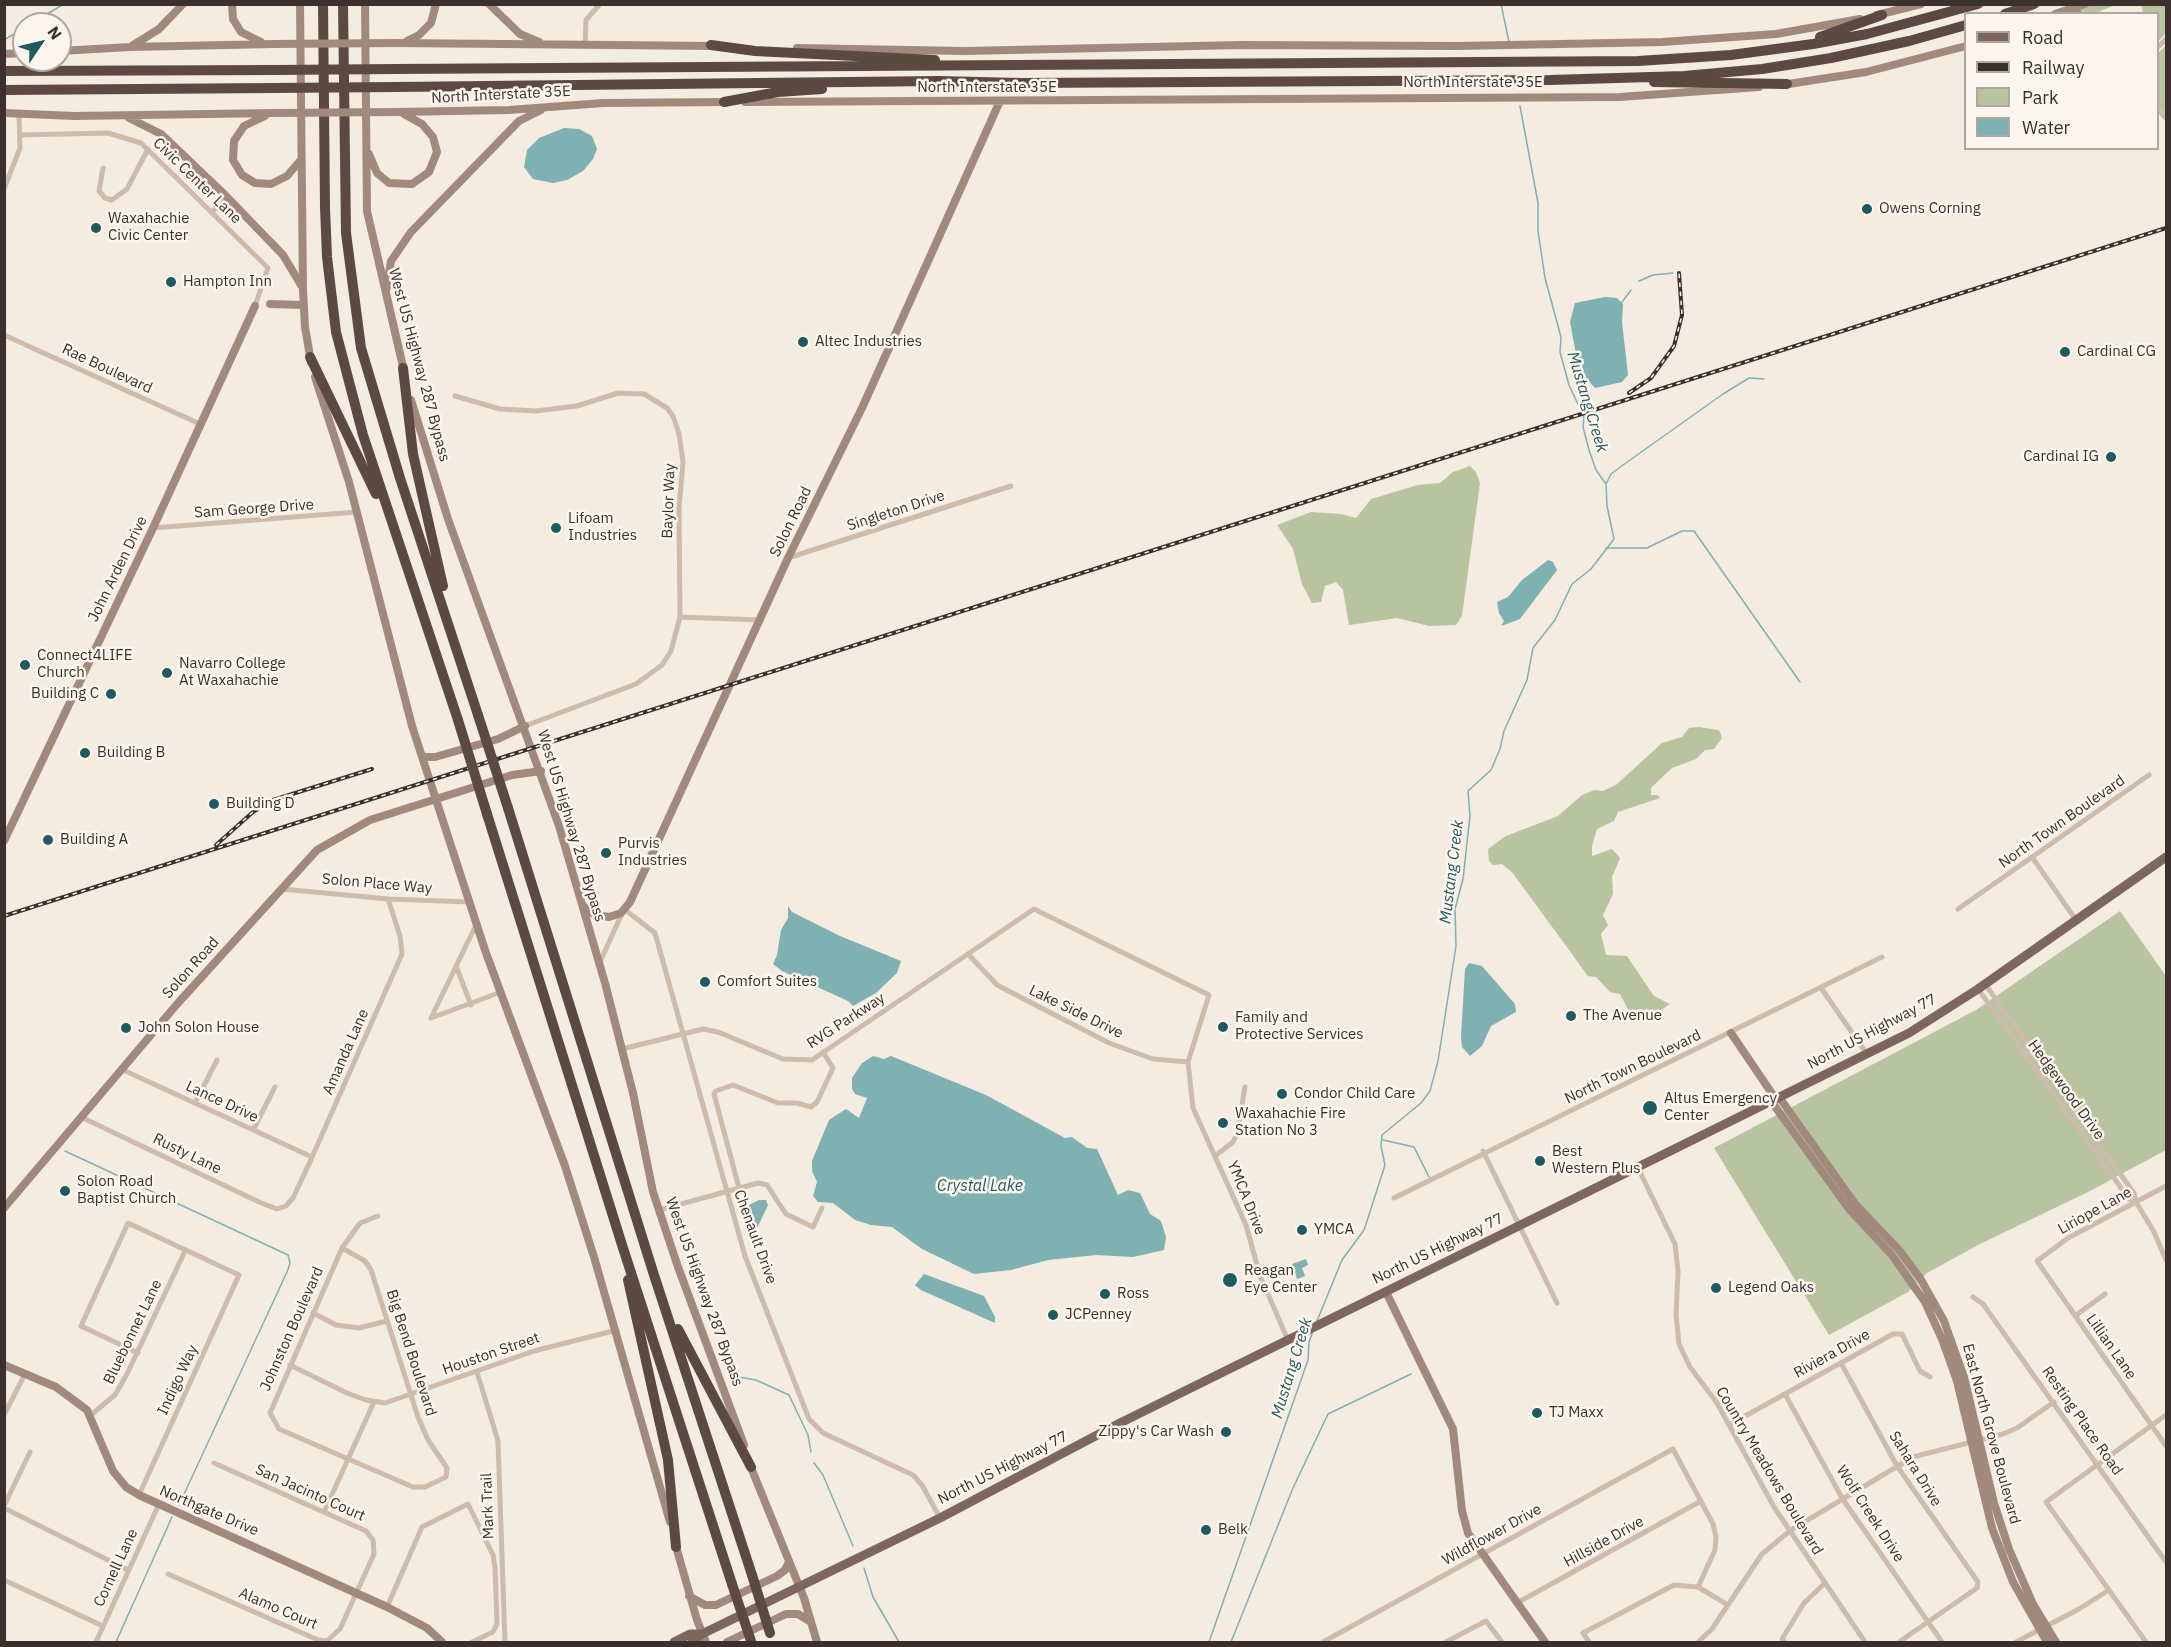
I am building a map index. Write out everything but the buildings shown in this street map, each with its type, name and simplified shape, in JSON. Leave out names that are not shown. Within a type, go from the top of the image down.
[{"type":"highway","points":[[323,4],[324,207],[336,332],[363,435],[458,720],[623,1248],[751,1642]]},
{"type":"highway","points":[[343,4],[346,233],[361,348],[400,478],[508,808],[651,1265],[772,1638]]},
{"type":"highway","points":[[4,71],[1638,61],[1765,52],[1859,36],[1978,4]]},
{"type":"highway","points":[[2011,12],[2034,4]]},
{"type":"highway","points":[[1707,57],[1819,37],[1882,15]]},
{"type":"highway","points":[[4,90],[938,81],[1021,83],[1539,80],[1708,74],[1798,63],[1878,48],[1964,25]]},
{"type":"highway","points":[[711,45],[755,51],[1022,66]]},
{"type":"highway","points":[[1627,76],[1643,82],[1755,86],[1787,84]]},
{"type":"highway","points":[[724,102],[798,90],[922,87],[938,81]]},
{"type":"highway","points":[[310,357],[364,466],[413,584]]},
{"type":"highway","points":[[403,368],[404,399],[413,454],[450,614],[449,627]]},
{"type":"highway","points":[[623,1248],[622,1257],[666,1449],[676,1526],[676,1547]]},
{"type":"highway","points":[[651,1265],[681,1336],[751,1467]]},
{"type":"main road","points":[[130,47],[159,29],[183,4]]},
{"type":"main road","points":[[232,4],[233,19],[241,32],[250,39],[271,44]]},
{"type":"main road","points":[[299,4],[303,305],[310,357],[357,512],[412,726],[477,924],[565,1166],[617,1330],[689,1596],[704,1638]]},
{"type":"main road","name":"West US Highway 287 Bypass","points":[[365,4],[367,211],[385,296],[416,420],[448,519],[541,771],[582,905],[622,1049],[659,1210],[751,1467],[799,1587],[818,1642]]},
{"type":"main road","points":[[400,43],[427,28],[434,17],[436,4]]},
{"type":"main road","points":[[489,4],[520,34],[549,44]]},
{"type":"main road","points":[[72,50],[130,47],[400,43],[711,45],[965,51],[1241,45],[1458,46],[1650,42],[1776,34],[1882,15],[1921,4]]},
{"type":"main road","points":[[2061,12],[2085,4]]},
{"type":"main road","name":"North Interstate 35E","points":[[4,113],[119,115],[397,112],[724,102],[1620,97],[1697,93],[1787,84],[1866,72],[1964,46]]},
{"type":"main road","name":"Solon Road","points":[[624,909],[788,558],[861,408],[1000,102]]},
{"type":"main road","points":[[385,296],[391,261],[411,232],[519,121],[556,106]]},
{"type":"main road","points":[[366,142],[374,168],[385,181],[412,184],[429,172],[437,152],[433,137],[414,118],[397,112]]},
{"type":"main road","points":[[274,113],[255,119],[240,129],[233,145],[235,164],[249,181],[266,184],[284,179],[300,161]]},
{"type":"main road","points":[[119,115],[144,123],[161,134],[227,197],[284,255],[295,271],[303,291]]},
{"type":"main road","points":[[270,304],[303,305]]},
{"type":"main road","name":"John Arden Drive","points":[[4,842],[255,306]]},
{"type":"main road","points":[[423,757],[435,757],[487,742],[525,726]]},
{"type":"main road","name":"Solon Road","points":[[4,1208],[121,1069],[317,850],[330,840],[369,820],[512,775],[541,771]]},
{"type":"main road","name":"North US Highway 77","points":[[692,1642],[704,1638],[799,1587],[940,1518],[1291,1338],[1867,1054],[1932,1019],[2166,857]]},
{"type":"main road","points":[[582,905],[601,916],[618,914],[624,909]]},
{"type":"main road","name":"East North Grove Boulevard","points":[[1731,1033],[1775,1099],[1856,1205],[1899,1250],[1932,1297],[1959,1358],[1975,1440],[2009,1550],[2042,1627],[2046,1642]]},
{"type":"main road","points":[[1386,1292],[1453,1429],[1464,1520],[1468,1533],[1545,1642]]},
{"type":"main road","name":"Northgate Drive","points":[[4,1365],[76,1399],[91,1415],[113,1471],[126,1487],[139,1495],[387,1607],[427,1628],[442,1642]]},
{"type":"main road","points":[[689,1596],[705,1605],[716,1605],[777,1576],[785,1570],[789,1562]]},
{"type":"main road","points":[[728,1642],[786,1614],[798,1614],[811,1622]]},
{"type":"main road","name":"East North Grove Boulevard","points":[[2042,1627],[2056,1642]]},
{"type":"main road","name":"North US Highway 77","points":[[674,1642],[690,1634],[704,1638]]},
{"type":"street","points":[[585,44],[586,20],[600,4]]},
{"type":"street","points":[[4,189],[19,157],[19,114]]},
{"type":"street","name":"Civic Center Lane","points":[[20,135],[108,133],[133,139],[148,149],[268,268],[255,306]]},
{"type":"street","points":[[103,168],[99,191],[105,198],[112,200],[127,189],[148,149]]},
{"type":"street","points":[[212,212],[227,197]]},
{"type":"street","name":"Rae Boulevard","points":[[4,335],[200,424]]},
{"type":"street","name":"Baylor Way","points":[[455,396],[500,409],[536,411],[577,406],[618,393],[631,392],[645,394],[667,408],[676,423],[683,462],[679,508],[680,618],[671,651],[650,675],[636,684],[525,726]]},
{"type":"street","name":"Singleton Drive","points":[[788,558],[1011,486]]},
{"type":"street","name":"Sam George Drive","points":[[153,528],[357,512]]},
{"type":"street","points":[[680,618],[760,620]]},
{"type":"street","name":"North Town Boulevard","points":[[1958,909],[2149,775]]},
{"type":"street","points":[[2032,857],[2076,920]]},
{"type":"street","name":"Solon Place Way","points":[[280,889],[388,899],[471,902]]},
{"type":"street","name":"Amanda Lane","points":[[283,1208],[293,1198],[402,954],[400,936],[388,899]]},
{"type":"street","points":[[599,964],[624,909]]},
{"type":"street","name":"Chenault Drive","points":[[624,909],[654,933],[745,1256],[810,1419],[823,1433],[913,1475],[922,1485],[940,1518]]},
{"type":"street","name":"RVG Parkway","points":[[622,1049],[703,1029],[718,1032],[783,1059],[812,1060],[1034,909],[1209,995]]},
{"type":"street","points":[[477,924],[431,1018],[501,992]]},
{"type":"street","name":"Lake Side Drive","points":[[968,954],[997,985],[1109,1043],[1153,1059],[1188,1062]]},
{"type":"street","name":"North Town Boulevard","points":[[1394,1198],[1882,957]]},
{"type":"street","points":[[456,966],[471,1005]]},
{"type":"street","name":"Hedgewood Drive","points":[[1981,986],[2134,1193],[2136,1202],[2166,1257]]},
{"type":"street","points":[[1821,988],[1867,1054]]},
{"type":"street","name":"YMCA Drive","points":[[1209,995],[1188,1062],[1193,1108],[1246,1226],[1260,1276],[1291,1338]]},
{"type":"street","points":[[739,1188],[714,1094],[716,1091],[733,1085],[778,1103],[797,1103],[812,1107],[817,1102],[833,1068],[823,1052]]},
{"type":"street","points":[[195,1104],[218,1060]]},
{"type":"street","name":"Lance Drive","points":[[121,1069],[312,1157]]},
{"type":"street","points":[[253,1130],[275,1087]]},
{"type":"street","points":[[1215,1156],[1233,1142],[1237,1134],[1245,1087]]},
{"type":"street","name":"Rusty Lane","points":[[81,1117],[260,1202],[277,1209],[283,1208]]},
{"type":"street","points":[[1483,1153],[1557,1303]]},
{"type":"street","name":"Country Meadows Boulevard","points":[[1638,1168],[1675,1244],[1678,1260],[1676,1315],[1679,1344],[1690,1367],[1717,1403],[1774,1507],[1864,1642]]},
{"type":"street","points":[[659,1210],[758,1183],[766,1185],[786,1214],[813,1227],[822,1209]]},
{"type":"street","name":"Liriope Lane","points":[[2037,1261],[2068,1238],[2166,1186]]},
{"type":"street","name":"Johnston Boulevard","points":[[349,1459],[279,1429],[271,1419],[270,1408],[342,1248],[360,1223],[378,1216]]},
{"type":"street","points":[[138,1353],[81,1326],[128,1223],[185,1251]]},
{"type":"street","name":"Big Bend Boulevard","points":[[342,1248],[365,1261],[371,1270],[411,1395],[428,1440],[447,1468],[446,1477],[425,1487],[413,1487],[349,1459]]},
{"type":"street","name":"Indigo Way","points":[[139,1495],[239,1275],[185,1251]]},
{"type":"street","name":"Bluebonnet Lane","points":[[91,1415],[115,1395],[138,1353],[185,1251]]},
{"type":"street","name":"Lillian Lane","points":[[2037,1261],[2166,1446]]},
{"type":"street","points":[[2075,1316],[2105,1294]]},
{"type":"street","name":"Resting Place Road","points":[[1973,1298],[1983,1304],[2166,1562]]},
{"type":"street","points":[[313,1313],[336,1325],[359,1328],[387,1321]]},
{"type":"street","name":"Houston Street","points":[[374,1402],[385,1403],[534,1351],[617,1330]]},
{"type":"street","name":"Riviera Drive","points":[[1729,1425],[1893,1334],[1902,1334],[1920,1371],[1930,1377]]},
{"type":"street","name":"Sahara Drive","points":[[1841,1364],[1897,1466],[1978,1582],[1977,1588],[1928,1622]]},
{"type":"street","points":[[290,1365],[347,1393],[374,1402],[324,1512]]},
{"type":"street","name":"Mark Trail","points":[[477,1372],[498,1441],[505,1642]]},
{"type":"street","points":[[4,1415],[25,1374]]},
{"type":"street","name":"Wolf Creek Drive","points":[[1785,1394],[1842,1498],[1942,1642]]},
{"type":"street","points":[[1698,1642],[1706,1640],[1762,1554],[1791,1530],[1897,1466],[1929,1450],[2017,1428],[2054,1402]]},
{"type":"street","points":[[2146,1642],[2046,1502],[2166,1415]]},
{"type":"street","name":"Wildflower Drive","points":[[1323,1642],[1673,1449],[1701,1501]]},
{"type":"street","points":[[30,1452],[4,1507],[128,1570]]},
{"type":"street","name":"San Jacinto Court","points":[[214,1463],[366,1531],[374,1540],[374,1554],[356,1593]]},
{"type":"street","points":[[1698,1587],[1715,1550],[1716,1537],[1713,1524],[1701,1501]]},
{"type":"street","name":"Hillside Drive","points":[[1517,1603],[1701,1501]]},
{"type":"street","name":"Cornell Lane","points":[[96,1642],[159,1504]]},
{"type":"street","points":[[387,1607],[422,1527],[468,1504],[493,1556],[497,1624],[492,1632],[472,1642]]},
{"type":"street","name":"Alamo Court","points":[[168,1574],[322,1641],[337,1635],[356,1593]]},
{"type":"street","points":[[4,1580],[103,1626]]},
{"type":"street","points":[[1785,1642],[1782,1639],[1804,1603],[1824,1584]]},
{"type":"street","points":[[1589,1642],[1583,1633],[1674,1586],[1698,1587],[1728,1605]]},
{"type":"street","points":[[2016,1642],[2079,1609],[2109,1590]]},
{"type":"street","points":[[1446,1642],[1486,1621],[1502,1642]]},
{"type":"street","points":[[1899,1642],[1928,1622]]},
{"type":"green space","points":[[2116,5],[2100,12],[2078,12],[2075,8]]},
{"type":"green space","points":[[2141,5],[2166,5],[2166,33],[2159,40],[2159,12],[2143,12]]},
{"type":"green space","points":[[2166,46],[2166,115],[2159,107],[2159,52]]},
{"type":"green space","points":[[1470,466],[1476,472],[1480,483],[1462,616],[1456,625],[1429,626],[1397,618],[1349,625],[1343,590],[1336,582],[1325,586],[1321,602],[1312,603],[1302,584],[1293,549],[1277,525],[1311,512],[1341,514],[1356,518],[1371,499],[1418,485],[1440,483],[1453,472]]},
{"type":"green space","points":[[1689,728],[1719,730],[1722,738],[1714,749],[1705,750],[1696,759],[1672,768],[1651,788],[1651,795],[1658,795],[1660,798],[1618,812],[1614,821],[1597,829],[1592,846],[1592,856],[1612,849],[1620,858],[1612,877],[1613,894],[1603,915],[1608,925],[1601,934],[1606,955],[1627,956],[1654,996],[1670,1004],[1641,1023],[1633,1019],[1620,994],[1610,992],[1596,977],[1588,976],[1512,872],[1502,864],[1493,865],[1489,861],[1488,849],[1506,836],[1558,816],[1582,795],[1595,790],[1603,791],[1616,785],[1662,743],[1682,737]]},
{"type":"green space","points":[[2120,911],[2166,976],[2166,1150],[1927,1273],[1908,1292],[1829,1335],[1714,1148],[1976,1010]]},
{"type":"water","points":[[564,128],[579,129],[592,136],[597,149],[593,159],[583,171],[567,180],[553,183],[533,179],[524,167],[527,150],[539,138]]},
{"type":"water","points":[[1605,297],[1617,298],[1623,304],[1622,322],[1628,375],[1622,382],[1595,388],[1579,370],[1570,322],[1575,303]]},
{"type":"water","points":[[1548,560],[1553,562],[1557,570],[1520,619],[1501,626],[1504,621],[1499,613],[1497,602],[1508,597],[1522,580]]},
{"type":"water","points":[[788,906],[792,912],[840,936],[901,961],[897,973],[876,993],[853,1006],[848,1001],[782,971],[773,964],[777,955],[781,930],[788,918]]},
{"type":"water","points":[[1469,963],[1482,966],[1515,1004],[1516,1012],[1491,1026],[1482,1046],[1470,1056],[1462,1047],[1461,1036],[1465,969]]},
{"type":"water","name":"Crystal Lake","points":[[873,1056],[884,1059],[891,1056],[986,1095],[1065,1138],[1072,1137],[1087,1148],[1097,1149],[1118,1195],[1128,1190],[1140,1193],[1150,1214],[1161,1221],[1166,1237],[1164,1250],[1133,1257],[1096,1255],[1048,1260],[1011,1270],[974,1274],[922,1249],[892,1227],[871,1225],[855,1220],[833,1203],[818,1202],[813,1196],[817,1182],[812,1171],[812,1161],[829,1120],[846,1109],[859,1118],[867,1098],[855,1094],[852,1089],[852,1078],[862,1063]]},
{"type":"water","points":[[759,1200],[766,1200],[768,1205],[753,1237],[748,1235],[743,1217],[749,1205]]},
{"type":"water","points":[[1306,1259],[1308,1265],[1302,1268],[1305,1276],[1297,1279],[1292,1264]]},
{"type":"water","points":[[924,1274],[984,1296],[995,1317],[995,1323],[921,1290],[915,1285]]},
{"type":"waterway","points":[[50,12],[64,4]]},
{"type":"waterway","name":"Mustang Creek","points":[[1501,4],[1509,42]]},
{"type":"waterway","points":[[4,40],[12,35]]},
{"type":"waterway","name":"Mustang Creek","points":[[1317,1321],[1342,1260],[1364,1230],[1385,1165],[1381,1146],[1382,1135],[1421,1103],[1430,1091],[1438,1061],[1456,946],[1455,909],[1463,879],[1470,816],[1468,791],[1491,770],[1500,749],[1504,731],[1527,680],[1533,648],[1555,620],[1572,584],[1591,569],[1614,539],[1607,506],[1606,484],[1596,470],[1589,450],[1583,427],[1584,417],[1569,385],[1560,352],[1561,337],[1545,278],[1538,231],[1538,203],[1520,106]]},
{"type":"waterway","points":[[1639,281],[1653,275],[1673,273]]},
{"type":"waterway","points":[[1622,302],[1631,290]]},
{"type":"waterway","points":[[1606,484],[1611,474],[1723,394],[1749,378],[1764,379]]},
{"type":"waterway","points":[[1606,548],[1647,548],[1682,531],[1694,531],[1800,682]]},
{"type":"waterway","points":[[1383,1140],[1414,1147],[1429,1177]]},
{"type":"waterway","points":[[65,1151],[288,1255],[290,1263],[287,1272],[179,1505]]},
{"type":"waterway","name":"Mustang Creek","points":[[1209,1642],[1308,1360],[1309,1342],[1313,1331]]},
{"type":"waterway","points":[[1231,1642],[1293,1488],[1328,1414],[1411,1374]]},
{"type":"waterway","points":[[729,1378],[756,1380],[789,1395],[808,1435],[811,1452]]},
{"type":"waterway","points":[[814,1463],[823,1475],[853,1546]]},
{"type":"waterway","points":[[116,1642],[172,1517]]},
{"type":"waterway","points":[[864,1568],[873,1597],[899,1642]]},
{"type":"railway","points":[[4,916],[2166,228]]},
{"type":"railway","points":[[1629,393],[1651,378],[1674,346],[1682,315],[1679,273]]},
{"type":"railway","points":[[216,845],[253,812],[273,800],[372,769]]},
{"type":"place","name":"Owens Corning","points":[[1867,209]]},
{"type":"place","name":"Waxahachie Civic Center","points":[[96,228]]},
{"type":"place","name":"Hampton Inn","points":[[171,282]]},
{"type":"place","name":"Altec Industries","points":[[803,342]]},
{"type":"place","name":"Cardinal CG","points":[[2065,352]]},
{"type":"place","name":"Cardinal IG","points":[[2111,457]]},
{"type":"place","name":"Lifoam Industries","points":[[556,528]]},
{"type":"place","name":"Connect4LIFE Church","points":[[25,665]]},
{"type":"place","name":"Navarro College At Waxahachie","points":[[167,673]]},
{"type":"place","name":"Building C","points":[[111,694]]},
{"type":"place","name":"Building B","points":[[85,753]]},
{"type":"place","name":"Building D","points":[[214,804]]},
{"type":"place","name":"Building A","points":[[48,840]]},
{"type":"place","name":"Purvis Industries","points":[[606,853]]},
{"type":"place","name":"Comfort Suites","points":[[705,982]]},
{"type":"place","name":"The Avenue","points":[[1571,1016]]},
{"type":"place","name":"Family and Protective Services","points":[[1223,1027]]},
{"type":"place","name":"John Solon House","points":[[126,1028]]},
{"type":"place","name":"Condor Child Care","points":[[1282,1094]]},
{"type":"place","name":"Altus Emergency Center","points":[[1650,1108]]},
{"type":"place","name":"Waxahachie Fire Station No 3","points":[[1223,1123]]},
{"type":"place","name":"Best Western Plus","points":[[1540,1161]]},
{"type":"place","name":"Solon Road Baptist Church","points":[[65,1191]]},
{"type":"place","name":"YMCA","points":[[1302,1230]]},
{"type":"place","name":"Reagan Eye Center","points":[[1230,1280]]},
{"type":"place","name":"Legend Oaks","points":[[1716,1288]]},
{"type":"place","name":"Ross","points":[[1105,1294]]},
{"type":"place","name":"JCPenney","points":[[1053,1315]]},
{"type":"place","name":"TJ Maxx","points":[[1537,1413]]},
{"type":"place","name":"Zippy's Car Wash","points":[[1226,1432]]},
{"type":"place","name":"Belk","points":[[1206,1530]]}]
